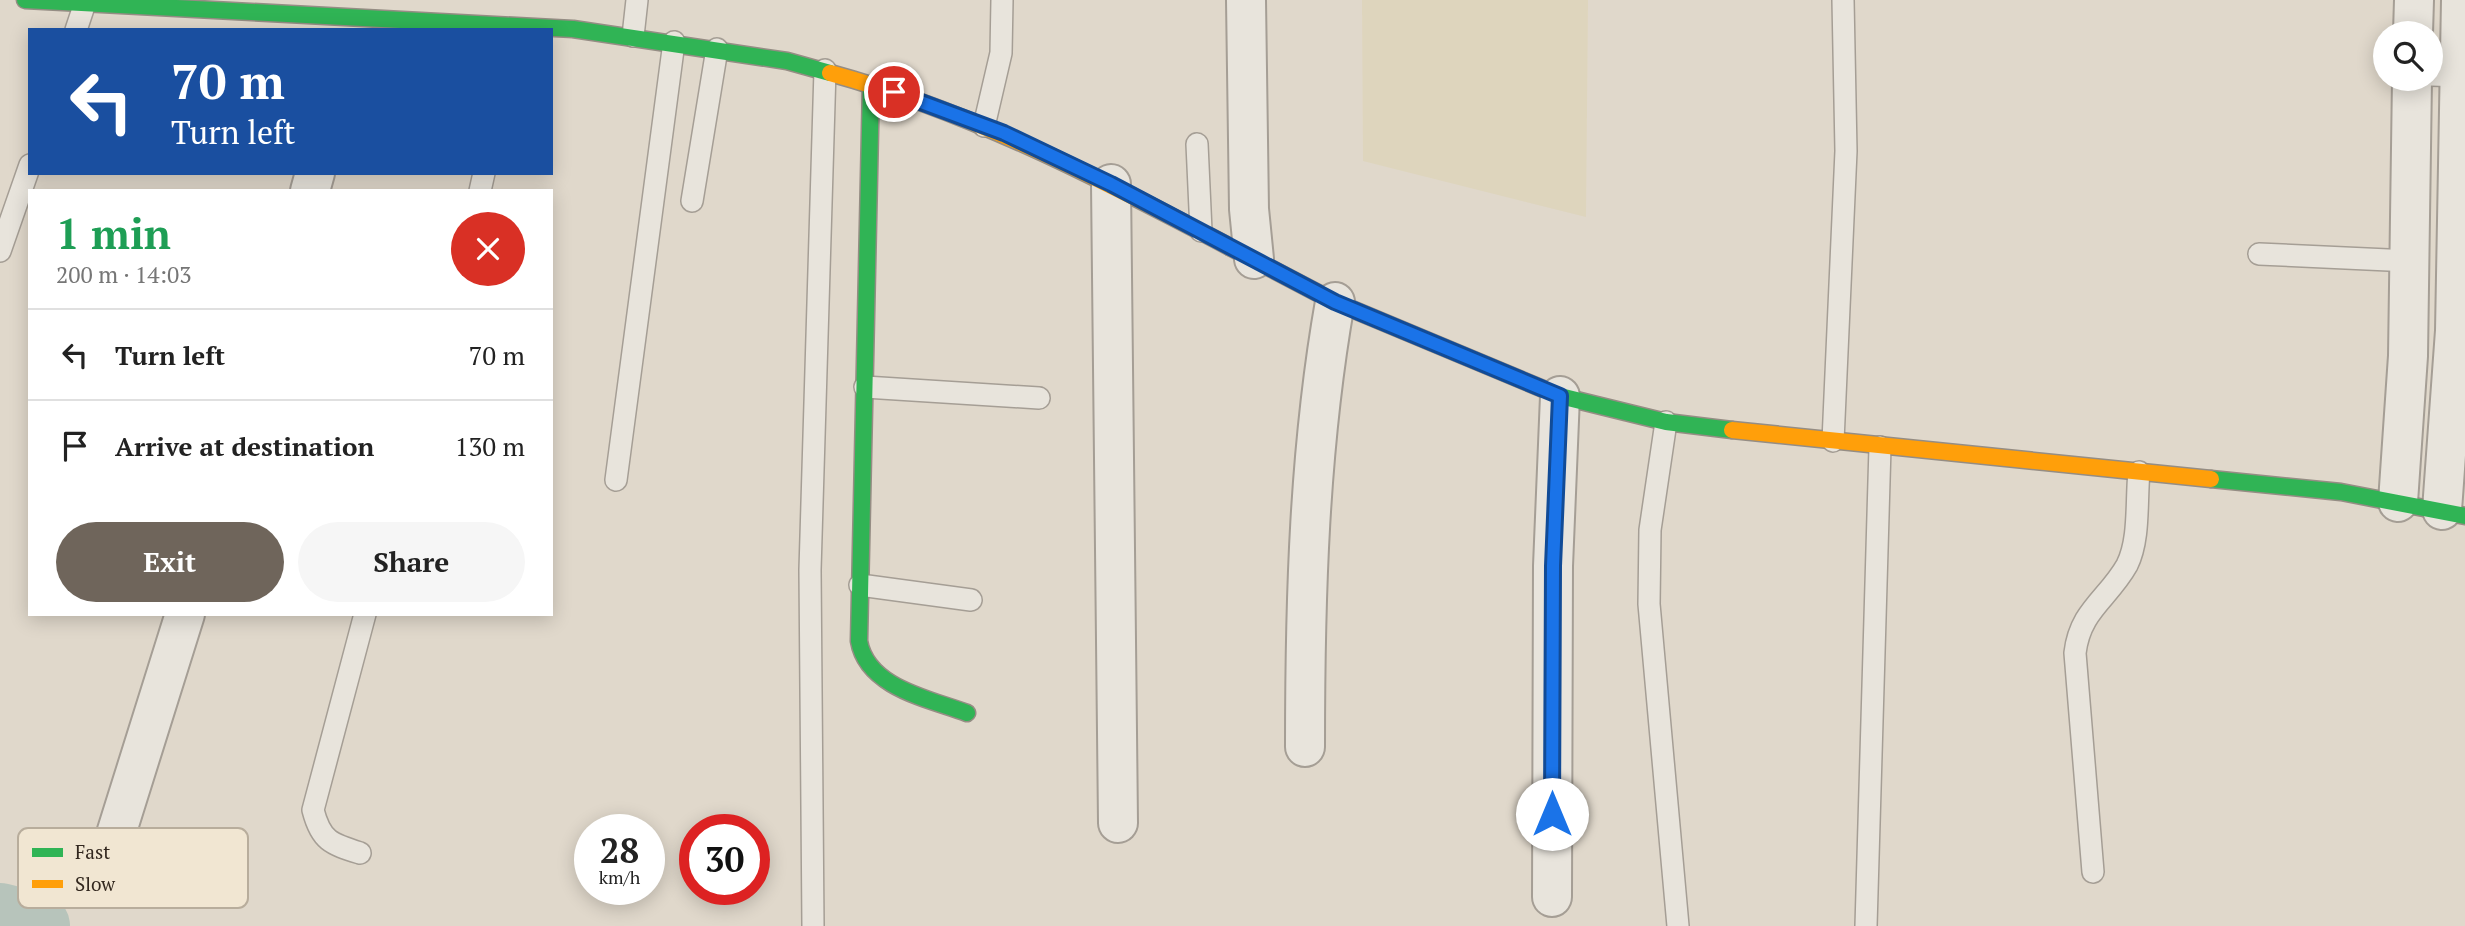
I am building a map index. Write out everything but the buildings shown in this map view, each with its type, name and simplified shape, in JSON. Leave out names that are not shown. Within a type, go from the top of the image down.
[{"type":"street","points":[[25,0],[289,7],[358,24],[520,28]]},
{"type":"street","points":[[1246,0],[1249,209],[1254,259]]},
{"type":"street","points":[[2413,21],[2414,0]]},
{"type":"street","points":[[553,30],[634,36],[825,70],[984,125],[1111,184],[1335,302],[1560,396],[1666,422],[1880,447],[2340,492],[2454,513],[2452,75],[2461,0]]},
{"type":"street","points":[[871,84],[858,633],[862,654],[871,668],[908,692],[967,713]]},
{"type":"street","points":[[2398,502],[2407,356],[2412,91]]},
{"type":"street","points":[[1111,184],[1118,823]]},
{"type":"street","points":[[1305,747],[1305,649],[1316,428],[1335,302]]},
{"type":"street","points":[[2407,356],[2453,355]]},
{"type":"street","points":[[1552,897],[1553,566],[1560,396]]},
{"type":"street","points":[[118,828],[184,616]]},
{"type":"lane","points":[[634,36],[637,0]]},
{"type":"lane","points":[[984,125],[1001,53],[1002,0]]},
{"type":"lane","points":[[1833,441],[1846,151],[1843,0]]},
{"type":"lane","points":[[77,28],[85,3]]},
{"type":"lane","points":[[615,480],[674,42]]},
{"type":"lane","points":[[692,201],[717,49]]},
{"type":"lane","points":[[813,926],[810,570],[825,70]]},
{"type":"lane","points":[[1197,144],[1201,231]]},
{"type":"lane","points":[[0,251],[28,171]]},
{"type":"lane","points":[[2259,254],[2410,261]]},
{"type":"lane","points":[[865,387],[1039,398]]},
{"type":"lane","points":[[1666,422],[1650,530],[1649,604],[1678,926]]},
{"type":"lane","points":[[1866,926],[1880,447]]},
{"type":"lane","points":[[2093,872],[2075,653],[2077,635],[2088,613],[2126,566],[2133,547],[2139,472]]},
{"type":"lane","points":[[860,585],[971,600]]},
{"type":"lane","points":[[360,853],[327,841],[317,825],[313,810],[364,616]]},
{"type":"shaded area","points":[[1362,0],[1588,0],[1586,217],[1363,161]]},
{"type":"waterway","points":[[0,917],[36,926]]},
{"type":"traffic: fast","points":[[25,0],[573,29],[787,61],[830,73]]},
{"type":"traffic: fast","points":[[871,84],[859,641],[864,657],[887,681],[967,713]]},
{"type":"traffic: fast","points":[[1230,247],[1335,302],[1560,396],[1666,422],[1732,430]]},
{"type":"traffic: fast","points":[[2211,479],[2341,492],[2465,516]]},
{"type":"traffic: slow","points":[[830,73],[883,89],[985,127],[1084,172],[1230,247]]},
{"type":"traffic: slow","points":[[1732,430],[2211,479]]},
{"type":"route","points":[[894,92],[1004,133],[1111,184],[1335,302],[1560,396],[1553,566],[1552,814]]}]
